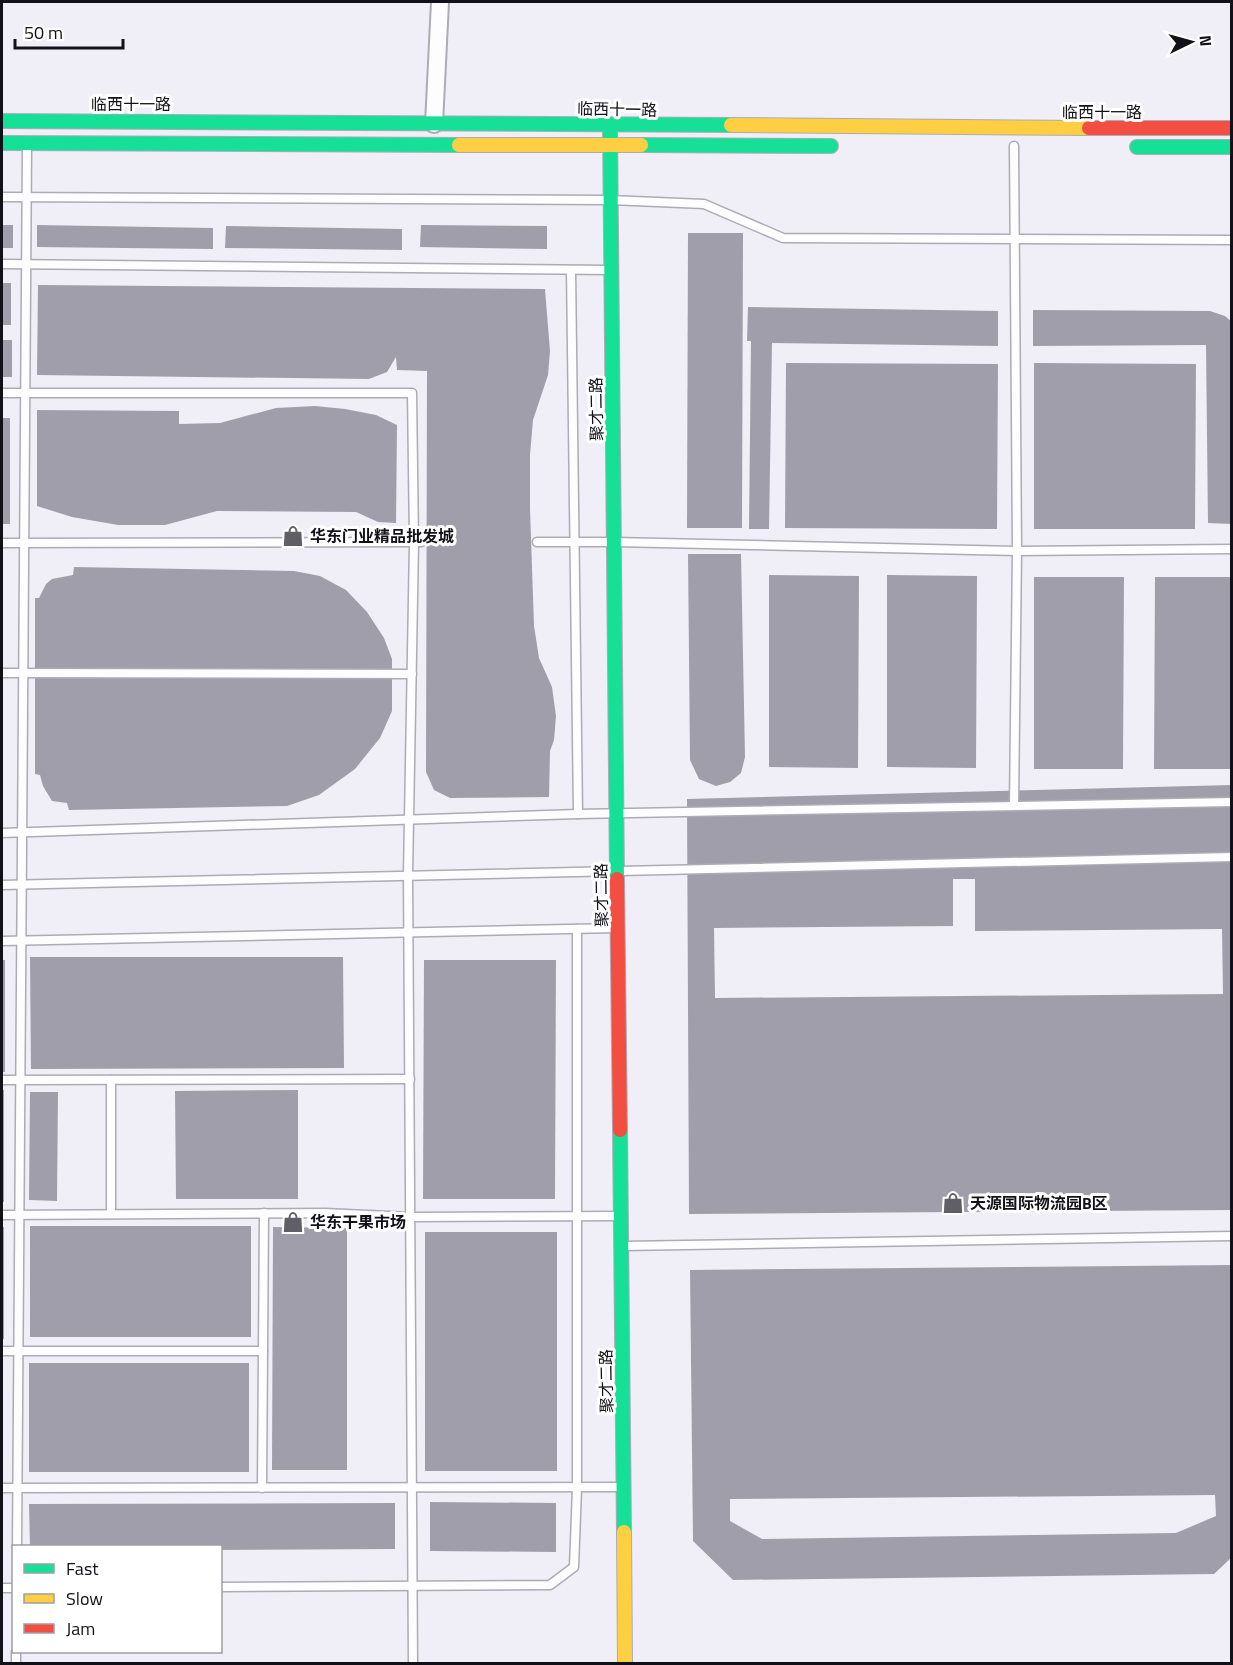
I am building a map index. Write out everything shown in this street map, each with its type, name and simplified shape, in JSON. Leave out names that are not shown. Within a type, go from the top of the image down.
[{"type":"main road","name":"临西十一路","points":[[2,121],[1000,129],[1232,128]]},
{"type":"main road","name":"聚才二路","points":[[610,126],[625,1664]]},
{"type":"main road","points":[[2,144],[849,146]]},
{"type":"main road","points":[[1128,147],[1232,147]]},
{"type":"street","points":[[434,124],[440,2]]},
{"type":"lane","points":[[17,1545],[27,144]]},
{"type":"lane","points":[[1014,146],[1017,551],[1014,806]]},
{"type":"lane","points":[[2,197],[610,200],[704,204],[783,238],[1232,240]]},
{"type":"lane","points":[[2,264],[611,270]]},
{"type":"lane","points":[[571,270],[578,814]]},
{"type":"lane","points":[[2,393],[412,393],[417,542],[411,674],[408,875],[413,1664]]},
{"type":"lane","points":[[2,543],[417,542]]},
{"type":"lane","points":[[537,542],[1017,551],[1232,549]]},
{"type":"lane","points":[[2,673],[411,674]]},
{"type":"lane","points":[[2,833],[616,813],[1232,802]]},
{"type":"lane","points":[[2,885],[1232,857]]},
{"type":"lane","points":[[2,941],[618,928]]},
{"type":"lane","points":[[222,1587],[550,1586],[574,1567],[577,1488],[577,929]]},
{"type":"lane","points":[[2,1080],[410,1080]]},
{"type":"lane","points":[[111,1080],[111,1214]]},
{"type":"lane","points":[[262,1488],[264,1213]]},
{"type":"lane","points":[[2,1215],[325,1213],[411,1217],[620,1216]]},
{"type":"lane","points":[[621,1246],[1232,1236]]},
{"type":"lane","points":[[2,1351],[263,1351]]},
{"type":"lane","points":[[2,1488],[623,1487]]},
{"type":"building","points":[[2,225],[13,225],[13,248],[2,248]]},
{"type":"building","points":[[37,225],[213,228],[213,249],[37,247]]},
{"type":"building","points":[[421,225],[547,226],[547,249],[420,247]]},
{"type":"building","points":[[226,226],[402,229],[402,250],[225,248]]},
{"type":"building","points":[[688,233],[743,233],[742,528],[687,528]]},
{"type":"building","points":[[2,283],[11,283],[11,325],[2,325]]},
{"type":"building","points":[[38,285],[545,289],[550,351],[548,375],[533,420],[530,455],[530,509],[534,626],[539,658],[552,687],[556,716],[554,740],[550,751],[549,797],[450,798],[434,790],[426,772],[427,371],[397,370],[396,357],[387,372],[369,379],[37,375]]},
{"type":"building","points":[[748,307],[998,311],[998,346],[772,343],[769,529],[749,529],[751,341],[747,341]]},
{"type":"building","points":[[1033,310],[1210,311],[1225,316],[1232,322],[1232,524],[1208,523],[1206,345],[1033,346]]},
{"type":"building","points":[[2,340],[12,340],[12,377],[2,377]]},
{"type":"building","points":[[786,363],[998,364],[997,529],[785,528]]},
{"type":"building","points":[[1034,363],[1196,364],[1195,529],[1034,529]]},
{"type":"building","points":[[315,406],[376,415],[397,425],[396,523],[378,522],[356,512],[217,511],[165,525],[118,525],[72,517],[37,506],[37,410],[179,411],[179,424],[220,423],[276,408]]},
{"type":"building","points":[[2,418],[10,418],[10,524],[2,524]]},
{"type":"building","points":[[688,554],[741,554],[745,757],[741,773],[730,782],[716,786],[699,779],[690,760]]},
{"type":"building","points":[[74,567],[294,571],[320,576],[346,590],[367,612],[384,638],[392,659],[392,711],[380,738],[355,769],[319,795],[287,806],[69,810],[67,803],[52,801],[43,786],[40,775],[35,774],[35,598],[39,598],[46,584],[52,579],[73,575]]},
{"type":"building","points":[[769,575],[859,576],[858,768],[769,767]]},
{"type":"building","points":[[887,575],[977,576],[976,768],[887,767]]},
{"type":"building","points":[[1034,577],[1124,577],[1123,769],[1034,769]]},
{"type":"building","points":[[1155,577],[1232,577],[1232,769],[1154,769]]},
{"type":"building","points":[[1232,785],[1232,1210],[689,1214],[687,799]],"holes":[[[953,879],[975,879],[975,931],[1222,929],[1223,994],[715,998],[714,928],[953,926]]]},
{"type":"building","points":[[30,957],[343,957],[344,1068],[31,1069]]},
{"type":"building","points":[[2,960],[5,960],[5,1072],[2,1072]]},
{"type":"building","points":[[424,960],[556,960],[555,1199],[423,1199]]},
{"type":"building","points":[[2,1090],[4,1090],[4,1202],[2,1202]]},
{"type":"building","points":[[298,1090],[298,1199],[176,1199],[175,1091]]},
{"type":"building","points":[[30,1092],[58,1092],[57,1201],[29,1200]]},
{"type":"building","points":[[30,1226],[251,1226],[251,1337],[30,1337]]},
{"type":"building","points":[[2,1227],[4,1227],[4,1339],[2,1339]]},
{"type":"building","points":[[273,1227],[347,1228],[347,1470],[272,1470]]},
{"type":"building","points":[[425,1232],[557,1232],[557,1471],[425,1471]]},
{"type":"building","points":[[1232,1265],[1232,1557],[1214,1574],[733,1580],[693,1541],[690,1270]],"holes":[[[1215,1495],[1216,1516],[1176,1533],[762,1539],[730,1521],[730,1499]]]},
{"type":"building","points":[[29,1363],[249,1363],[249,1472],[29,1472]]},
{"type":"building","points":[[430,1502],[556,1503],[556,1552],[430,1551]]},
{"type":"building","points":[[395,1503],[395,1549],[222,1550],[222,1545],[30,1545],[29,1504]]},
{"type":"traffic: fast","points":[[2,121],[731,125]]},
{"type":"traffic: fast","points":[[610,127],[617,879]]},
{"type":"traffic: fast","points":[[2,143],[459,145]]},
{"type":"traffic: fast","points":[[641,145],[831,146]]},
{"type":"traffic: fast","points":[[1137,147],[1232,147]]},
{"type":"traffic: fast","points":[[620,1130],[624,1532]]},
{"type":"traffic: slow","points":[[731,125],[1089,128]]},
{"type":"traffic: slow","points":[[459,145],[641,145]]},
{"type":"traffic: slow","points":[[624,1532],[625,1664]]},
{"type":"traffic: jam","points":[[1089,128],[1232,128]]},
{"type":"traffic: jam","points":[[617,879],[620,1130]]},
{"type":"place","name":"华东门业精品批发城","points":[[293,536]]},
{"type":"place","name":"天源国际物流园B区","points":[[953,1203]]},
{"type":"place","name":"华东干果市场","points":[[293,1222]]}]
